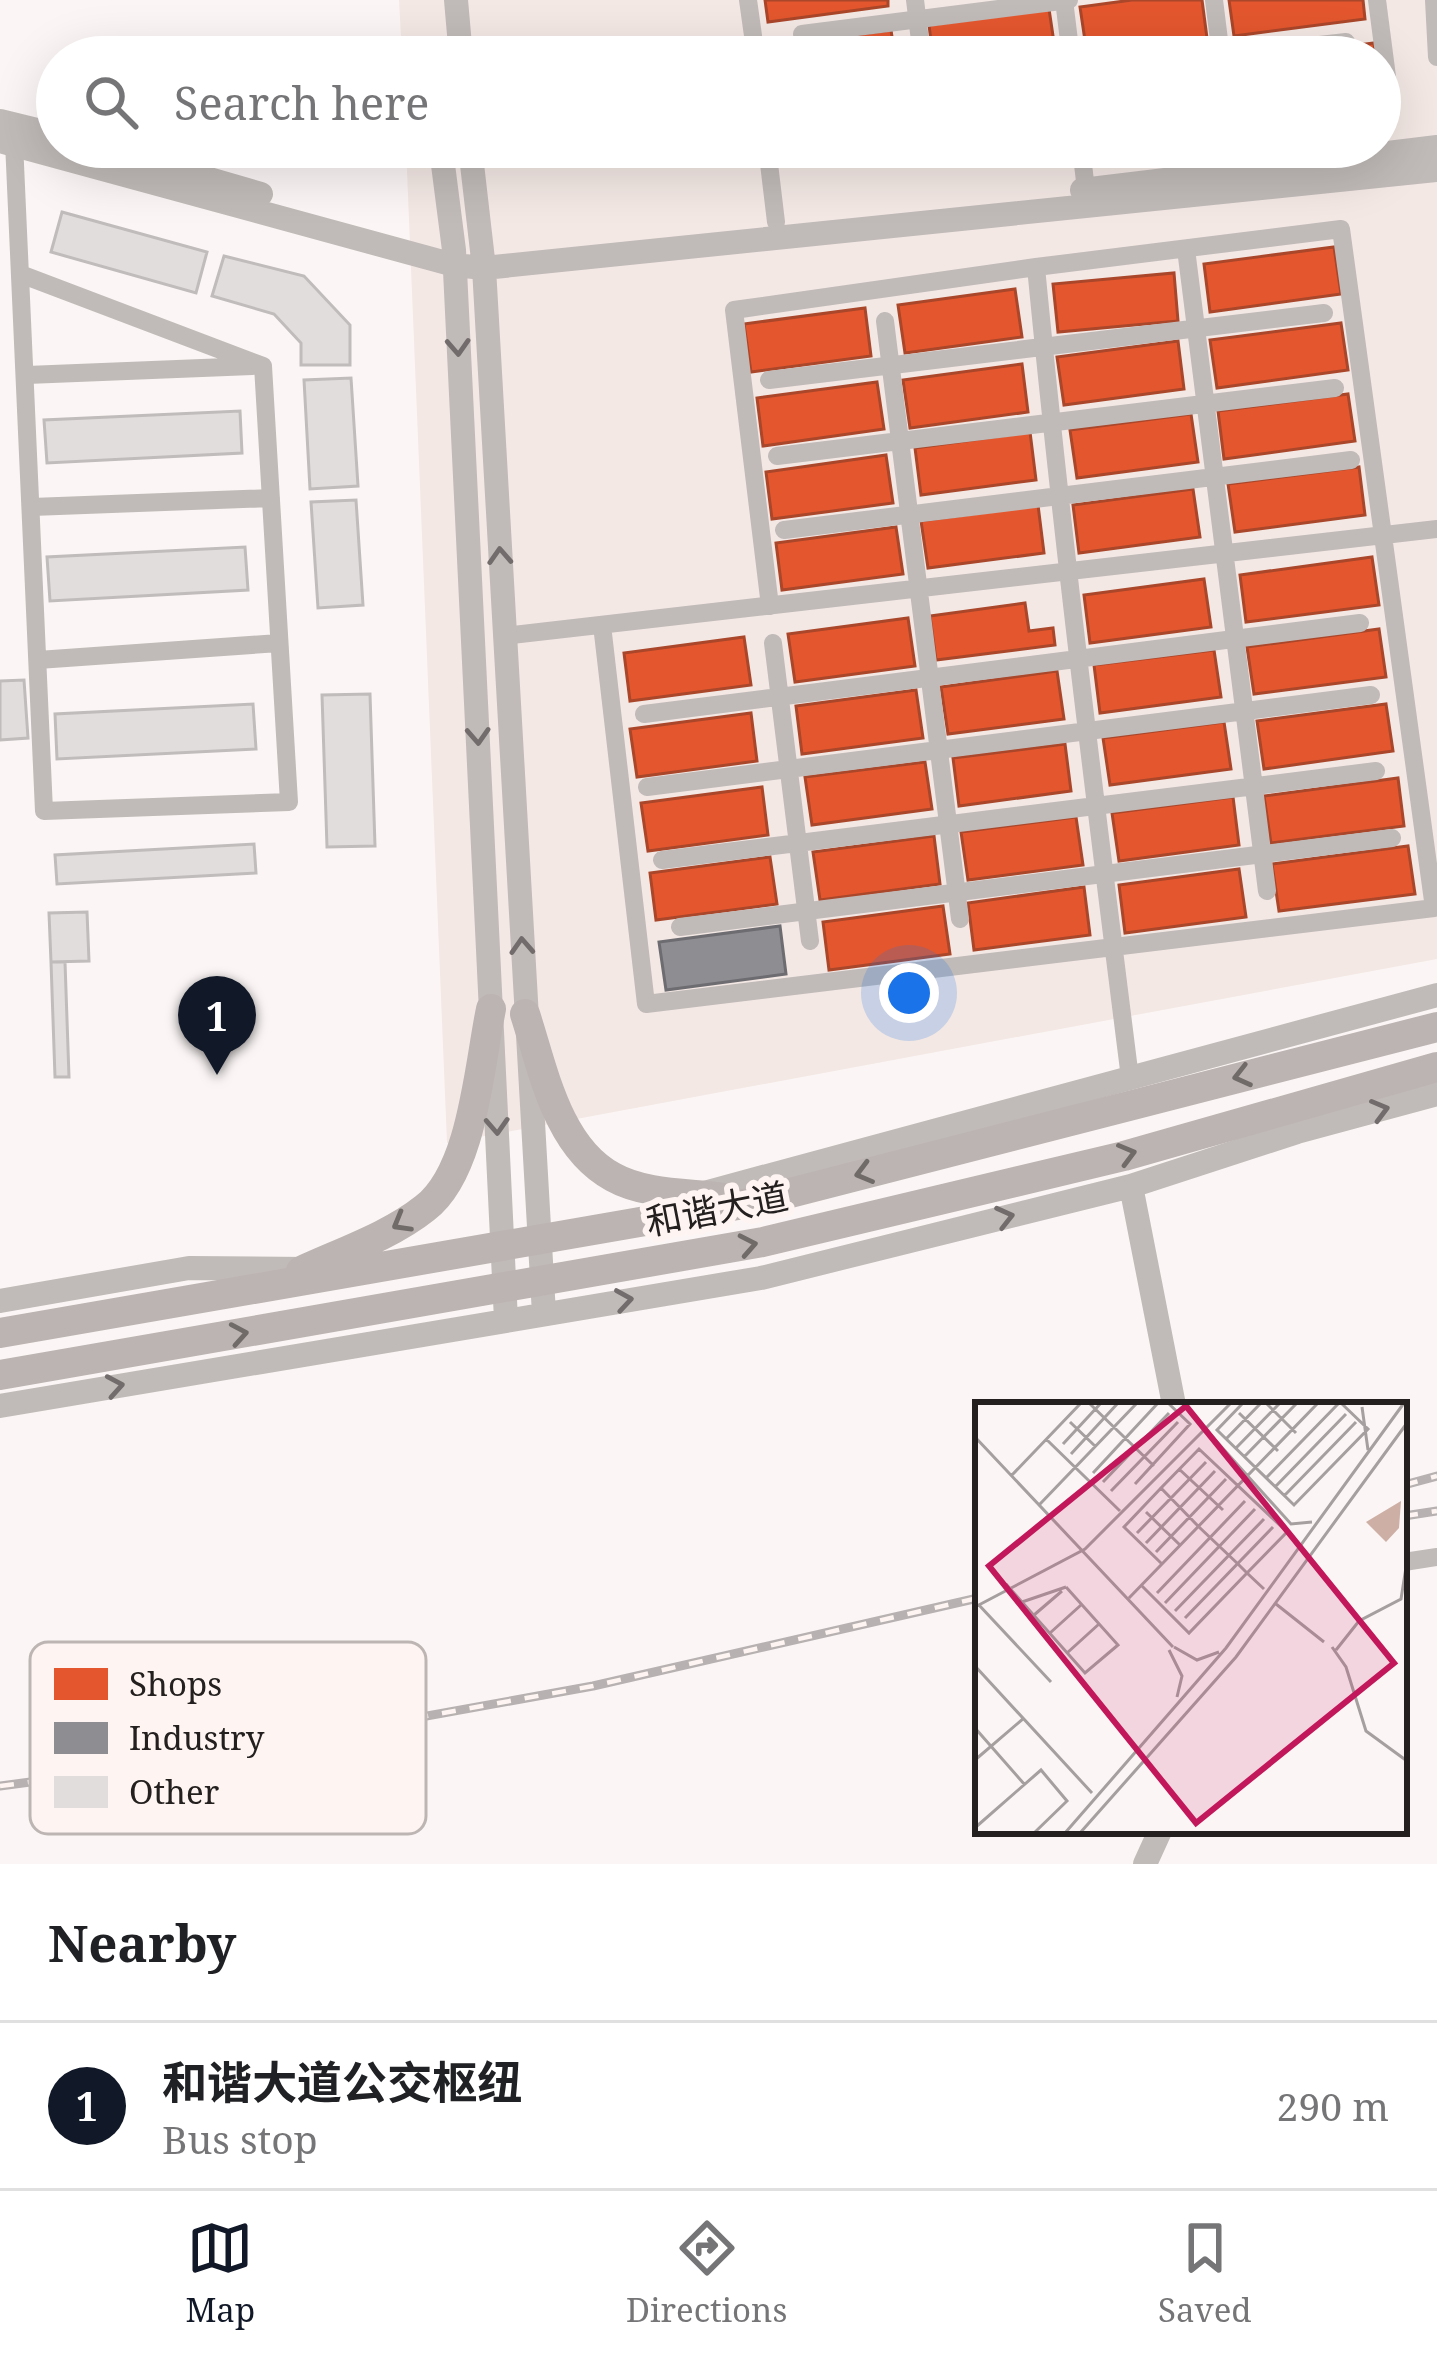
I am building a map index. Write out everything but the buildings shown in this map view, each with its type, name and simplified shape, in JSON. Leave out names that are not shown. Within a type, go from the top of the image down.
[{"type":"highway","points":[[262,1288],[372,1239],[428,1207],[457,1170],[491,1009]]},
{"type":"highway","points":[[525,1014],[553,1102],[584,1154],[614,1178],[652,1189],[755,1202]]},
{"type":"highway","name":"和谐大道","points":[[0,1333],[755,1202],[1437,1027]]},
{"type":"highway","name":"和谐大道","points":[[0,1375],[763,1242],[1124,1156],[1437,1067]]},
{"type":"street","points":[[456,0],[459,36]]},
{"type":"street","points":[[748,0],[753,36]]},
{"type":"street","points":[[802,34],[916,10],[1066,0],[1069,36]]},
{"type":"street","points":[[1214,0],[1217,36]]},
{"type":"street","points":[[1377,0],[1382,36]]},
{"type":"street","points":[[1434,0],[1437,57]]},
{"type":"street","points":[[5,135],[36,135]]},
{"type":"street","points":[[5,135],[36,143]]},
{"type":"street","points":[[5,135],[23,275],[44,811],[289,802],[263,366]]},
{"type":"street","points":[[1401,151],[1437,147]]},
{"type":"street","points":[[126,168],[454,257],[483,260],[1437,170]]},
{"type":"street","points":[[167,168],[454,257]]},
{"type":"street","points":[[443,168],[454,257],[506,1320]]},
{"type":"street","points":[[472,168],[483,260],[544,1314]]},
{"type":"street","points":[[770,168],[776,222]]},
{"type":"street","points":[[1083,168],[1086,190]]},
{"type":"street","points":[[483,260],[1266,168]]},
{"type":"street","points":[[602,625],[646,1004],[1434,908],[1341,229],[734,310],[770,607]]},
{"type":"street","points":[[1186,248],[1267,891]]},
{"type":"street","points":[[1036,268],[1066,574],[1130,1078]]},
{"type":"street","points":[[23,275],[263,366]]},
{"type":"street","points":[[769,380],[1324,313]]},
{"type":"street","points":[[886,321],[960,919]]},
{"type":"street","points":[[27,374],[263,366]]},
{"type":"street","points":[[777,456],[1335,388]]},
{"type":"street","points":[[784,530],[1351,460]]},
{"type":"street","points":[[32,507],[271,498]]},
{"type":"street","points":[[504,636],[1437,530]]},
{"type":"street","points":[[644,714],[1360,623]]},
{"type":"street","points":[[38,660],[279,643]]},
{"type":"street","points":[[773,643],[810,941]]},
{"type":"street","points":[[647,787],[1371,695]]},
{"type":"street","points":[[662,860],[1376,771]]},
{"type":"street","points":[[680,927],[1392,838]]},
{"type":"street","points":[[538,1242],[699,1194],[1426,999],[1437,985]]},
{"type":"street","points":[[0,1406],[761,1278],[1131,1186],[1297,1132],[1437,1094]]},
{"type":"street","points":[[1131,1186],[1173,1402]]},
{"type":"street","points":[[0,1301],[189,1268],[304,1269],[502,1248]]},
{"type":"street","points":[[1407,1562],[1437,1558]]},
{"type":"street","points":[[1145,1864],[1159,1834]]},
{"type":"shaded area","points":[[399,0],[1437,0],[1437,959],[447,1143],[407,168],[1401,168],[1401,36],[401,36]]},
{"type":"railway","points":[[1407,1484],[1437,1476]]},
{"type":"railway","points":[[1407,1516],[1437,1511]]},
{"type":"railway","points":[[426,1716],[593,1686],[975,1599]]},
{"type":"railway","points":[[0,1786],[30,1782]]},
{"type":"place","name":"和谐大道公交枢纽","points":[[217,1075]]}]
